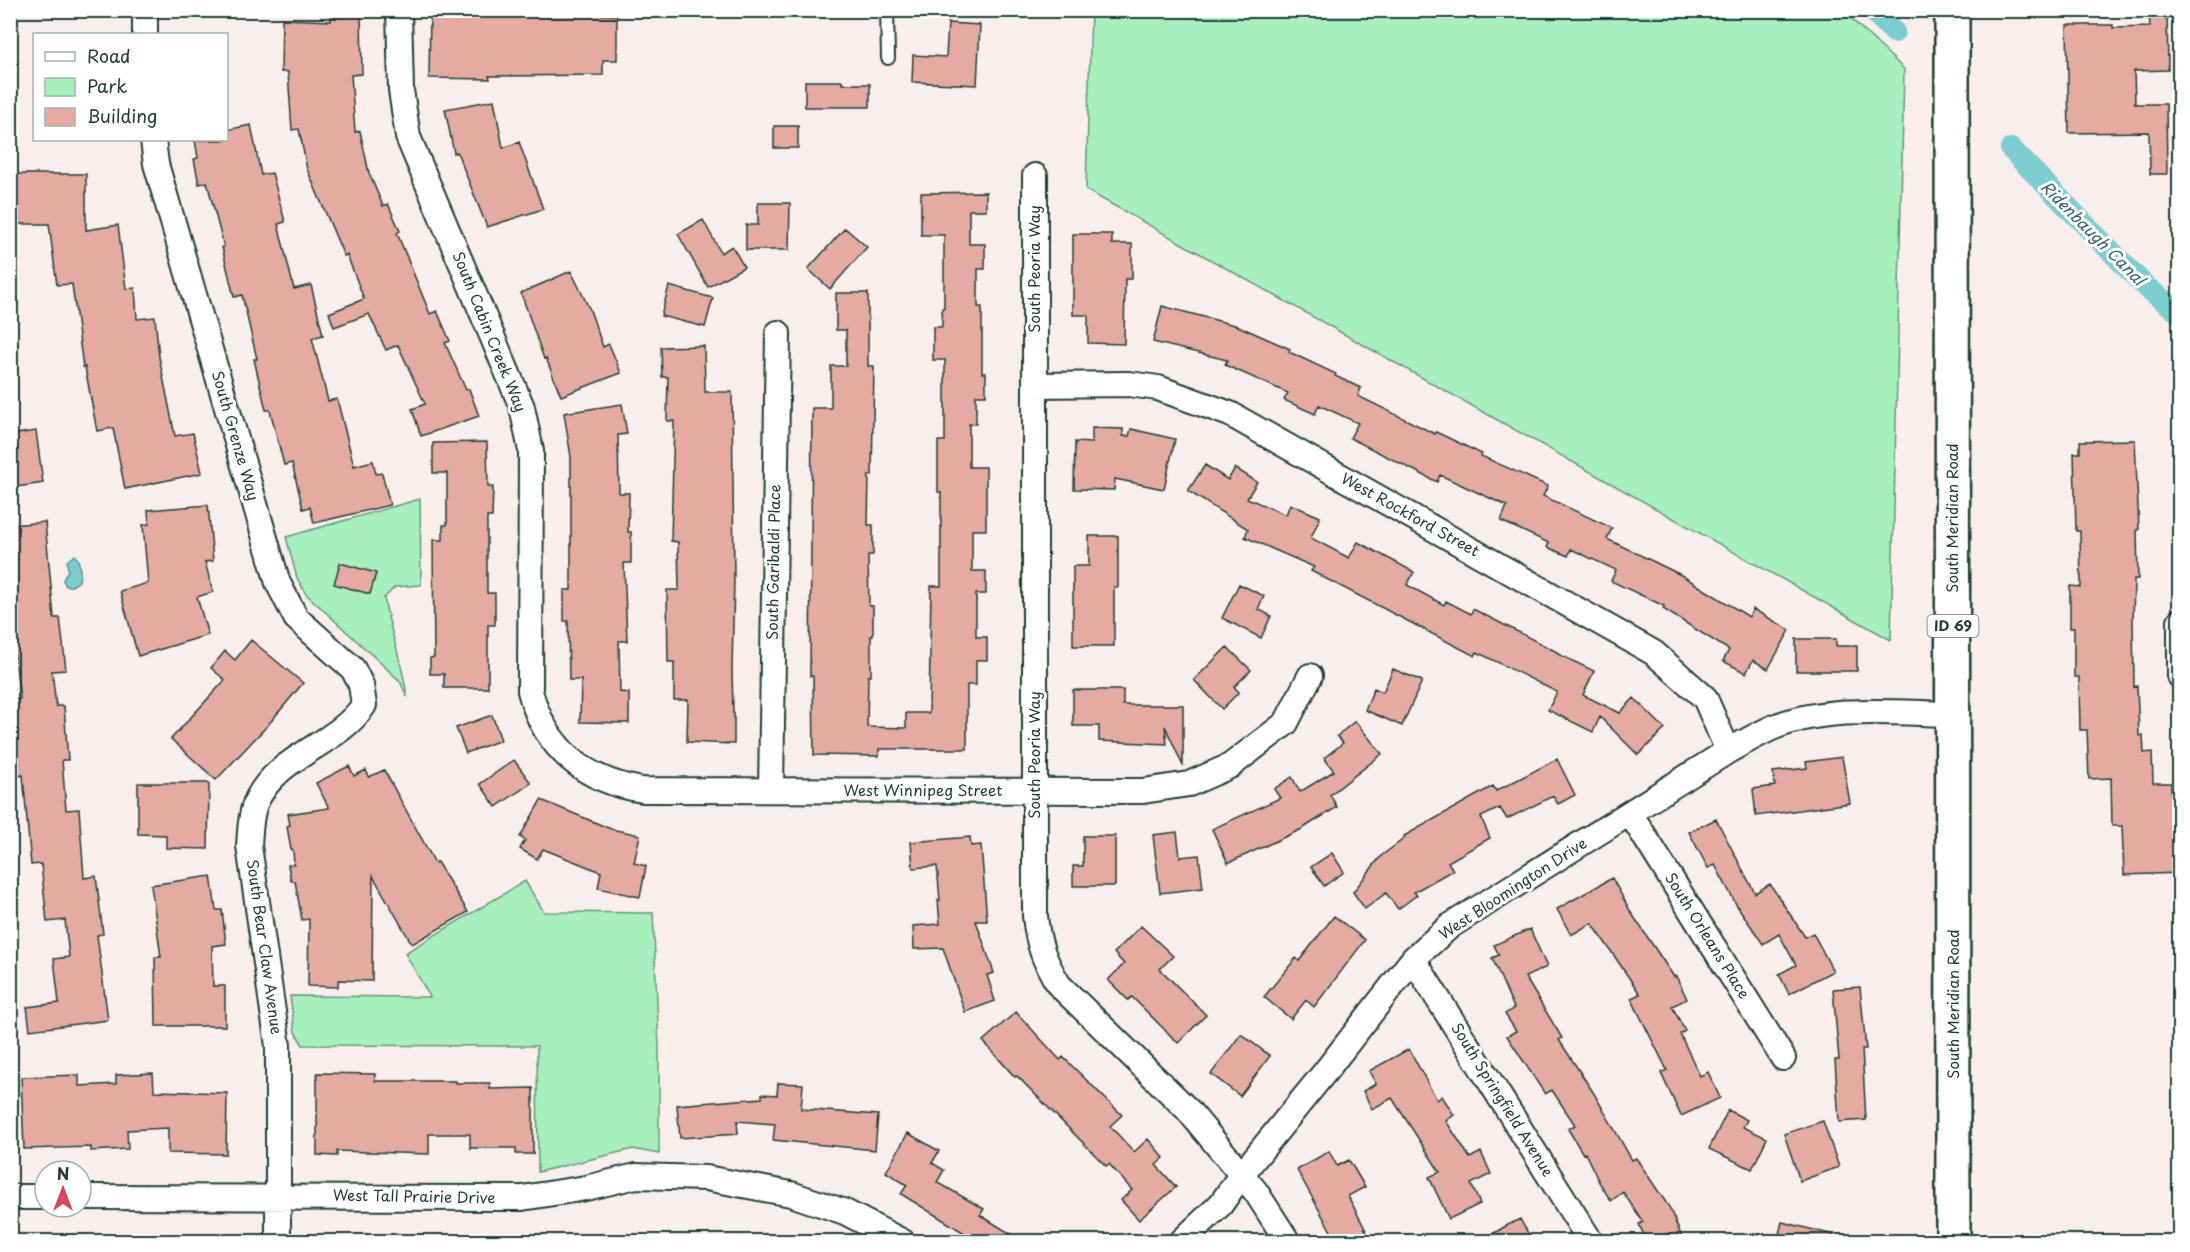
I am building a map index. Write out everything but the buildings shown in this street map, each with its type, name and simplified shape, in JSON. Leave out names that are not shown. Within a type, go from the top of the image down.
[{"type":"main road","name":"South Meridian Road","points":[[1952,10],[1953,1242]]},
{"type":"street","points":[[145,10],[145,33]]},
{"type":"street","name":"South Cabin Creek Way","points":[[399,10],[401,90],[408,137],[522,407],[531,451],[530,692],[536,712],[546,731],[569,758]]},
{"type":"street","name":"South Grenze Way","points":[[153,141],[156,164],[278,583],[296,618],[353,669],[362,685],[364,705]]},
{"type":"street","name":"South Peoria Way","points":[[1035,176],[1035,916],[1038,940],[1046,964],[1059,985],[1188,1110],[1256,1192],[1288,1242]]},
{"type":"street","name":"South Garibaldi Place","points":[[771,790],[778,333]]},
{"type":"street","name":"West Rockford Street","points":[[1035,385],[1129,384],[1158,388],[1230,414],[1654,652],[1705,698],[1728,751]]},
{"type":"street","points":[[2180,621],[2180,676]]},
{"type":"street","name":"West Winnipeg Street","points":[[569,758],[602,780],[643,790],[1143,791],[1189,784],[1230,766],[1286,723],[1310,676]]},
{"type":"street","name":"South Bear Claw Avenue","points":[[278,1242],[278,1046],[249,846],[251,825],[255,804],[277,771],[342,729],[356,717],[364,705]]},
{"type":"street","name":"West Bloomington Drive","points":[[1182,1242],[1221,1203],[1413,959],[1450,926],[1728,751],[1774,727],[1810,717],[1850,713],[1954,714]]},
{"type":"street","name":"South Orleans Place","points":[[1630,813],[1784,1058]]},
{"type":"street","name":"South Springfield Avenue","points":[[1413,959],[1591,1242]]},
{"type":"street","name":"West Tall Prairie Drive","points":[[93,1197],[522,1198],[586,1188],[636,1176],[706,1178],[791,1194],[845,1212],[903,1242]]},
{"type":"street","points":[[10,1197],[33,1197]]},
{"type":"lane","points":[[887,10],[888,58]]},
{"type":"green space","points":[[1091,11],[1843,11],[1904,69],[1891,640],[1086,190]]},
{"type":"green space","points":[[420,499],[421,585],[395,587],[384,598],[407,697],[400,681],[306,594],[297,578],[286,537]]},
{"type":"green space","points":[[525,881],[544,912],[653,913],[659,1046],[659,1154],[633,1149],[538,1172],[537,1046],[303,1045],[295,1032],[290,996],[430,997],[405,953]]},
{"type":"water","points":[[75,555],[80,568],[79,581],[72,586],[66,586],[63,580],[68,570],[67,561]]},
{"type":"waterway","name":"Ridenbaugh Canal","points":[[1872,10],[1894,32]]},
{"type":"waterway","name":"Ridenbaugh Canal","points":[[2011,149],[2146,287],[2180,313]]}]
